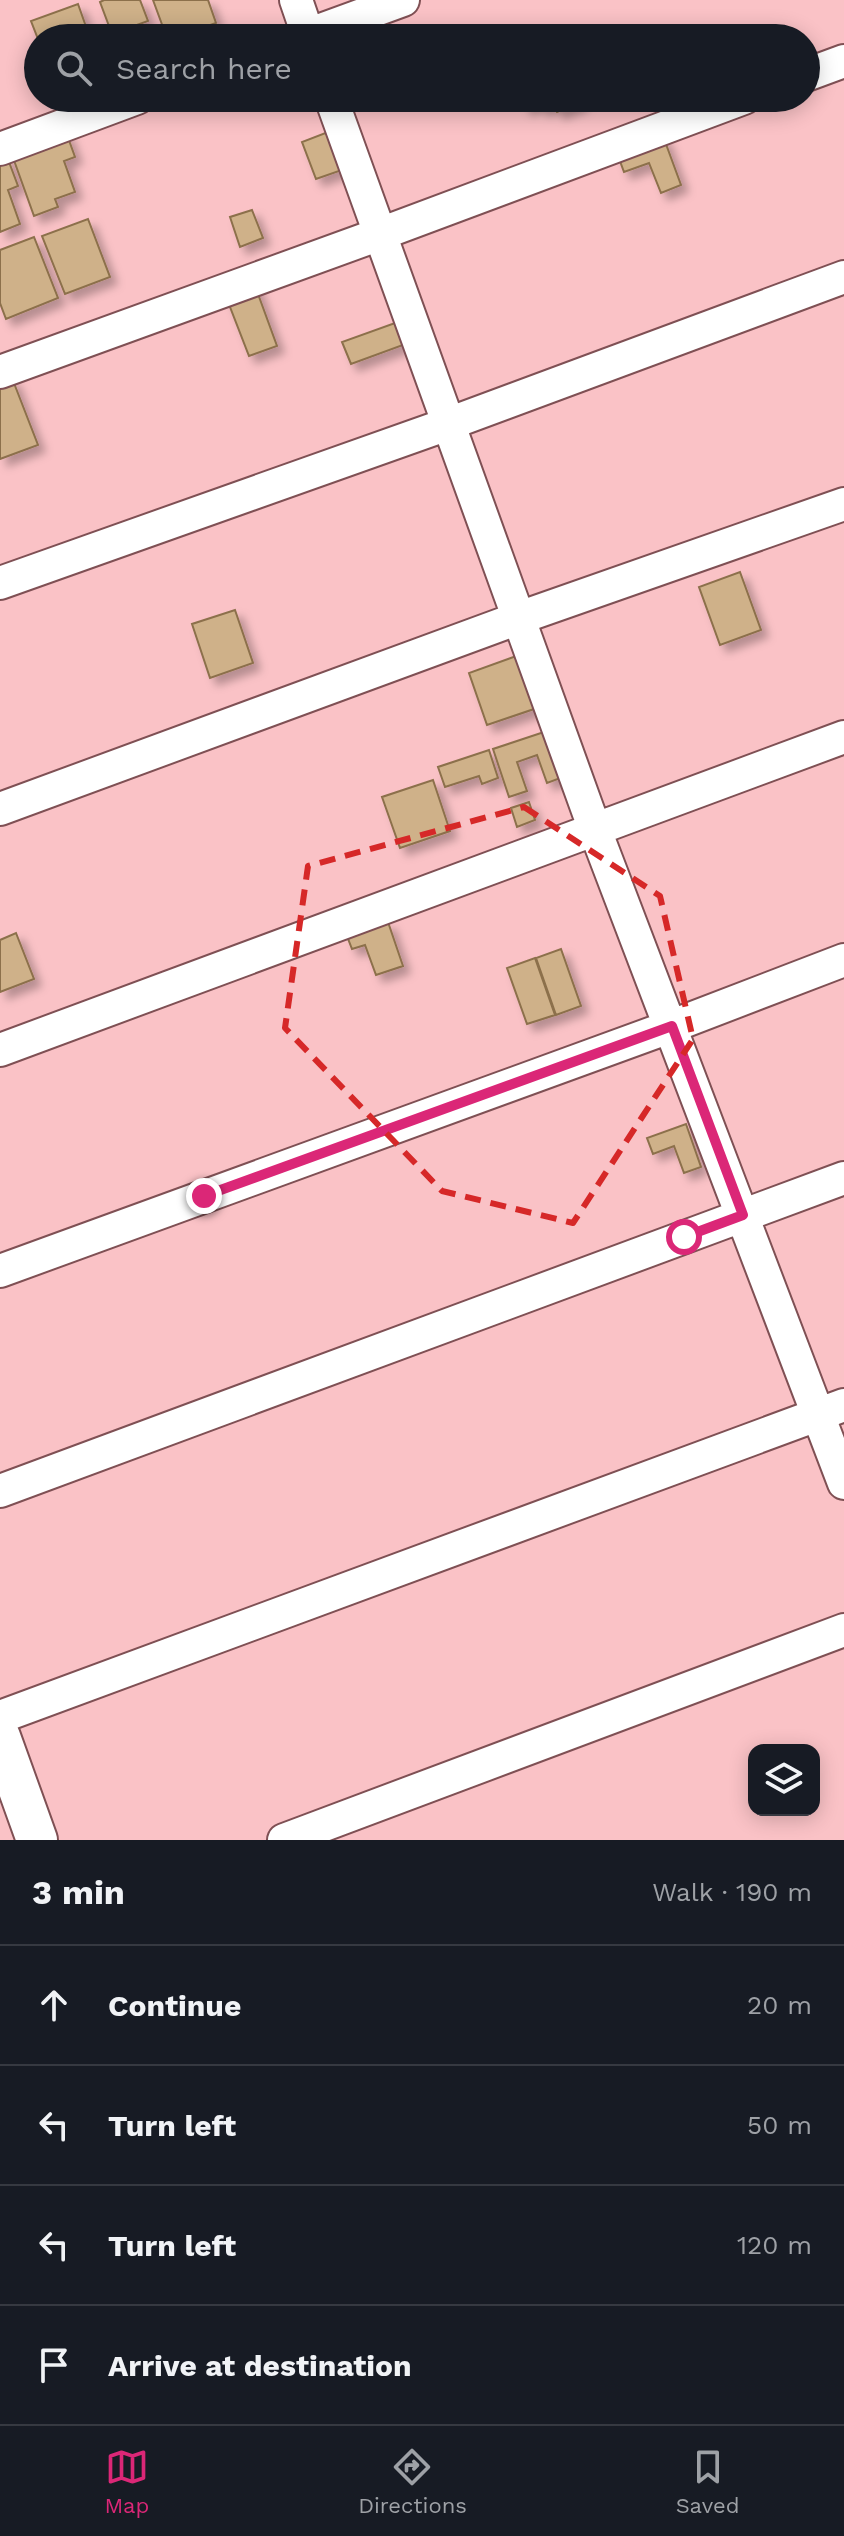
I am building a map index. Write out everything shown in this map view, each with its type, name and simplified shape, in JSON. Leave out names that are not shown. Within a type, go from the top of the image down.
[{"type":"main road","points":[[0,1737],[37,1840]]},
{"type":"street","points":[[296,0],[302,24]]},
{"type":"street","points":[[340,24],[403,0]]},
{"type":"street","points":[[820,70],[844,61]]},
{"type":"street","points":[[0,149],[99,112]]},
{"type":"street","points":[[336,112],[595,830],[743,1215],[831,1410],[844,1483]]},
{"type":"street","points":[[0,372],[707,112]]},
{"type":"street","points":[[0,583],[448,424],[844,277]]},
{"type":"street","points":[[0,809],[519,618],[844,504]]},
{"type":"street","points":[[0,1050],[844,737]]},
{"type":"street","points":[[0,1271],[672,1026],[844,960]]},
{"type":"street","points":[[0,1491],[844,1178]]},
{"type":"street","points":[[0,1717],[831,1410]]},
{"type":"street","points":[[284,1840],[844,1630]]},
{"type":"highlighted area","points":[[524,807],[660,896],[693,1039],[573,1223],[442,1191],[285,1028],[308,866]]},
{"type":"building","points":[[140,0],[148,21],[108,24],[100,2]]},
{"type":"building","points":[[153,0],[208,0],[216,23],[213,24],[162,24]]},
{"type":"building","points":[[78,4],[85,24],[32,24],[31,21]]},
{"type":"building","points":[[66,132],[75,157],[64,161],[75,192],[55,199],[58,207],[34,216],[11,152]]},
{"type":"building","points":[[328,132],[342,170],[316,179],[302,142]]},
{"type":"building","points":[[663,136],[681,185],[661,193],[649,163],[624,172],[617,153]]},
{"type":"building","points":[[6,154],[18,186],[8,190],[20,224],[0,232],[0,157]]},
{"type":"building","points":[[252,210],[263,238],[240,247],[230,217]]},
{"type":"building","points":[[88,219],[110,277],[65,294],[42,236]]},
{"type":"building","points":[[34,237],[58,298],[6,319],[0,303],[0,250]]},
{"type":"building","points":[[254,283],[277,346],[249,356],[225,294]]},
{"type":"building","points":[[395,323],[403,345],[351,364],[342,342]]},
{"type":"building","points":[[12,378],[38,445],[0,459],[0,383]]},
{"type":"building","points":[[740,572],[761,630],[720,645],[699,587]]},
{"type":"building","points":[[235,610],[253,663],[210,678],[192,624]]},
{"type":"building","points":[[519,655],[537,708],[487,725],[469,673]]},
{"type":"building","points":[[550,730],[566,776],[547,783],[537,755],[517,762],[527,791],[509,797],[493,749]]},
{"type":"building","points":[[489,750],[498,778],[482,784],[479,776],[445,787],[438,767]]},
{"type":"building","points":[[433,780],[450,831],[400,848],[382,797]]},
{"type":"building","points":[[529,802],[535,820],[517,827],[511,808]]},
{"type":"building","points":[[388,922],[403,966],[376,975],[365,945],[352,949],[347,936]]},
{"type":"building","points":[[16,933],[34,979],[0,992],[0,940]]},
{"type":"building","points":[[561,949],[581,1006],[556,1015],[536,958]]},
{"type":"building","points":[[535,958],[555,1015],[527,1024],[507,968]]},
{"type":"building","points":[[686,1124],[701,1167],[684,1173],[674,1146],[653,1154],[647,1138]]},
{"type":"route","points":[[204,1196],[672,1026],[743,1215],[684,1237]]}]
